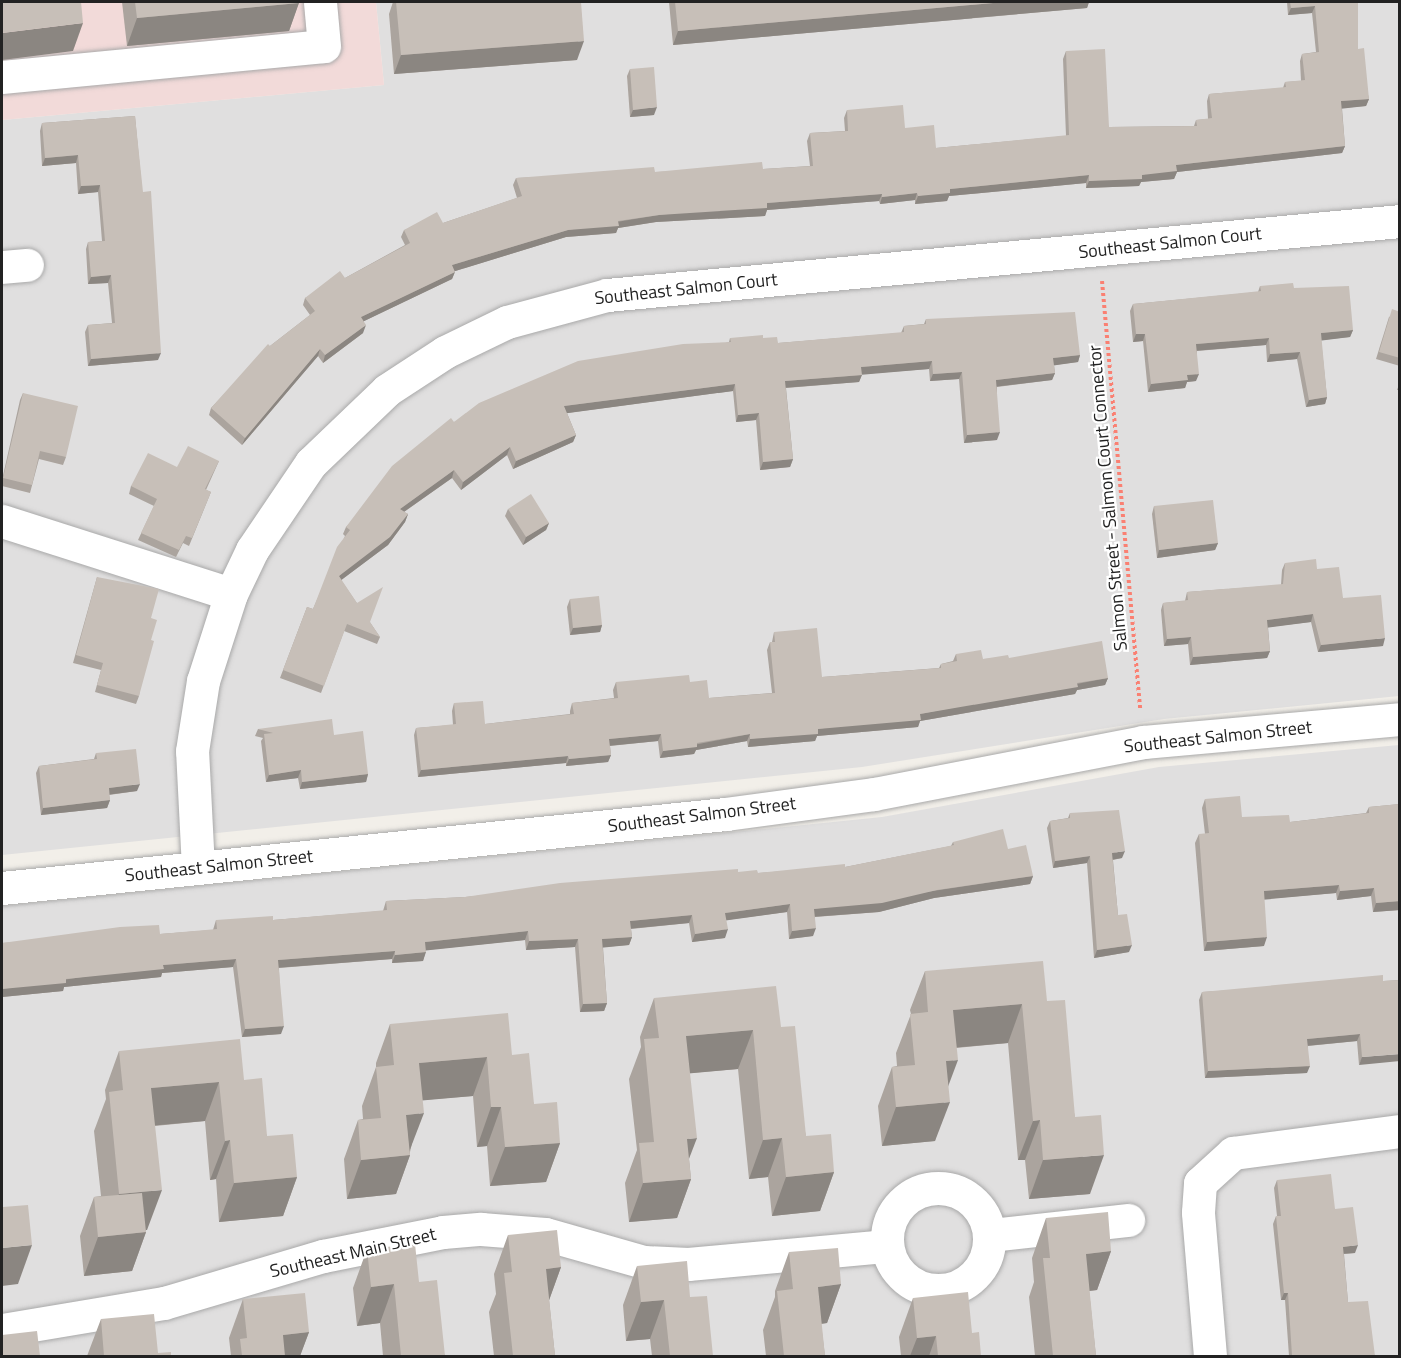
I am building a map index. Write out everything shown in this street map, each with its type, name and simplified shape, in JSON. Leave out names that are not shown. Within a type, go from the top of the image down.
[{"type":"street","points":[[2,77],[324,46],[320,2]]},
{"type":"street","name":"Southeast Salmon Court","points":[[198,868],[192,751],[203,681],[231,594],[252,550],[290,491],[360,413],[415,370],[507,322],[607,295],[1400,221]]},
{"type":"street","points":[[2,521],[231,594]]},
{"type":"street","name":"Southeast Salmon Street","points":[[2,888],[726,814],[874,794],[1143,742],[1400,718]]},
{"type":"street","points":[[1210,1356],[1198,1212],[1200,1183],[1233,1153],[1400,1131]]},
{"type":"street","points":[[940,1187],[958,1191],[974,1202],[985,1217],[990,1235],[986,1257],[974,1276],[955,1288],[932,1290],[911,1283],[895,1268],[887,1246],[887,1229],[893,1213],[906,1199],[922,1190],[940,1187]]},
{"type":"street","points":[[990,1235],[1128,1220]]},
{"type":"street","name":"Southeast Main Street","points":[[2,1330],[164,1303],[323,1256],[443,1232],[481,1229],[545,1234],[644,1262],[688,1264],[887,1246]]},
{"type":"path","name":"Salmon Street - Salmon Court Connector","points":[[1099,250],[1143,742]]},
{"type":"shaded area","points":[[2,2],[376,2],[384,85],[2,120]]},
{"type":"shaded area","points":[[376,2],[1399,2],[1399,696],[1164,719],[862,767],[2,855],[2,120],[384,85]]},
{"type":"shaded area","points":[[1399,745],[1399,1356],[2,1356],[2,906],[882,817],[1159,767]]},
{"type":"building","points":[[2,2],[81,2],[83,23],[2,33]]},
{"type":"building","points":[[135,2],[299,2],[299,3],[137,18]]},
{"type":"building","points":[[396,2],[581,2],[584,41],[401,55]]},
{"type":"building","points":[[675,2],[1004,2],[678,31]]},
{"type":"building","points":[[1290,2],[1358,2],[1358,49],[1364,48],[1369,99],[1341,101],[1345,146],[1176,165],[1177,171],[1142,175],[1142,179],[1089,181],[1089,175],[950,189],[950,193],[918,196],[917,193],[882,197],[882,194],[767,203],[767,208],[659,215],[618,221],[619,226],[568,230],[452,265],[455,272],[361,317],[366,325],[325,355],[320,349],[245,438],[211,408],[268,344],[270,346],[315,311],[305,298],[340,271],[345,278],[410,243],[404,230],[437,212],[443,223],[522,196],[516,178],[654,167],[655,172],[762,162],[763,169],[813,166],[810,133],[848,131],[847,110],[903,105],[905,128],[934,125],[936,148],[1069,135],[1066,51],[1105,49],[1109,127],[1197,126],[1196,120],[1212,118],[1209,94],[1286,87],[1285,82],[1305,80],[1302,54],[1319,52],[1315,6],[1291,8]]},
{"type":"building","points":[[654,67],[657,107],[633,110],[630,69]]},
{"type":"building","points":[[135,116],[143,192],[151,191],[161,353],[91,359],[88,325],[115,323],[111,275],[91,277],[88,242],[105,241],[100,185],[81,186],[78,155],[45,158],[42,123]]},
{"type":"building","points":[[1293,283],[1294,288],[1349,286],[1353,330],[1321,333],[1327,397],[1309,400],[1300,352],[1270,354],[1269,338],[1196,344],[1199,374],[1187,375],[1188,380],[1151,384],[1145,334],[1136,334],[1133,304],[1261,291],[1260,286]]},
{"type":"building","points":[[1392,309],[1400,312],[1400,358],[1379,352]]},
{"type":"building","points":[[1075,312],[1080,355],[1053,358],[1055,373],[996,380],[1000,432],[967,435],[962,372],[933,374],[932,361],[861,367],[862,375],[785,381],[793,459],[763,462],[759,413],[738,415],[735,384],[564,406],[576,435],[516,461],[510,447],[463,482],[454,470],[400,509],[408,514],[390,537],[339,576],[357,603],[383,587],[370,622],[380,637],[347,624],[324,686],[283,670],[307,607],[313,609],[337,547],[350,530],[346,527],[392,466],[451,418],[454,422],[479,403],[578,361],[683,344],[731,342],[730,338],[763,335],[763,338],[777,337],[778,343],[904,332],[904,326],[926,324],[926,319]]},
{"type":"building","points":[[23,393],[78,406],[66,457],[40,451],[32,485],[3,478]]},
{"type":"building","points":[[188,446],[219,461],[205,489],[211,492],[192,538],[186,536],[179,550],[141,533],[157,499],[131,486],[148,453],[177,467]]},
{"type":"building","points":[[531,494],[549,523],[526,537],[508,509]]},
{"type":"building","points":[[1213,500],[1218,543],[1159,550],[1154,506]]},
{"type":"building","points":[[1316,559],[1317,569],[1339,567],[1343,598],[1381,595],[1385,638],[1321,645],[1313,614],[1267,620],[1270,651],[1193,657],[1191,637],[1167,639],[1163,603],[1188,600],[1187,592],[1283,584],[1285,563]]},
{"type":"building","points":[[97,577],[159,589],[151,618],[157,620],[151,640],[154,641],[139,696],[97,685],[103,663],[76,655]]},
{"type":"building","points":[[599,596],[602,625],[573,628],[570,599]]},
{"type":"building","points":[[817,628],[822,677],[941,668],[941,664],[957,661],[956,654],[981,650],[983,659],[1008,655],[1009,658],[1102,641],[1108,678],[1077,683],[1078,687],[920,714],[921,720],[818,729],[818,734],[750,739],[750,734],[697,743],[697,747],[663,751],[661,734],[609,739],[611,755],[569,759],[568,756],[421,770],[416,728],[456,724],[454,703],[483,701],[485,724],[574,714],[572,703],[618,698],[616,682],[689,675],[690,682],[707,680],[709,698],[775,693],[770,642],[775,642],[774,632]]},
{"type":"building","points":[[332,719],[334,735],[363,731],[368,774],[302,782],[301,770],[269,775],[264,734],[273,733],[258,729]]},
{"type":"building","points":[[136,749],[140,784],[109,788],[110,800],[43,808],[39,766],[97,759],[96,753]]},
{"type":"building","points":[[1240,796],[1242,817],[1289,815],[1290,822],[1369,813],[1369,807],[1400,804],[1400,901],[1376,903],[1374,888],[1340,891],[1339,885],[1264,891],[1267,937],[1207,942],[1199,834],[1209,833],[1205,799]]},
{"type":"building","points":[[1119,810],[1125,851],[1112,853],[1118,915],[1127,914],[1132,945],[1097,950],[1090,856],[1055,861],[1050,821],[1070,818],[1070,813]]},
{"type":"building","points":[[1003,829],[1008,849],[1026,845],[1033,876],[937,890],[882,903],[814,909],[816,928],[792,931],[790,904],[725,913],[728,929],[695,934],[692,915],[630,921],[632,937],[602,939],[607,1003],[583,1004],[578,939],[529,941],[528,931],[425,942],[426,952],[395,955],[395,951],[278,960],[284,1026],[245,1029],[236,959],[163,965],[164,969],[66,979],[66,983],[2,989],[2,943],[120,927],[159,925],[160,934],[217,929],[216,920],[273,916],[273,920],[387,910],[386,901],[465,897],[560,883],[738,869],[738,872],[757,870],[758,873],[845,864],[845,867],[954,845],[953,842]]},
{"type":"building","points":[[1043,961],[1047,1001],[1065,1000],[1075,1117],[1101,1115],[1104,1155],[1043,1160],[1040,1120],[1033,1121],[1022,1004],[953,1010],[958,1060],[946,1061],[950,1102],[896,1107],[892,1067],[915,1065],[910,1014],[928,1012],[925,971]]},
{"type":"building","points":[[1383,975],[1383,981],[1400,980],[1400,1054],[1362,1057],[1360,1034],[1307,1039],[1310,1066],[1208,1071],[1202,992]]},
{"type":"building","points":[[776,986],[781,1027],[795,1026],[806,1136],[831,1134],[834,1172],[786,1177],[782,1138],[763,1140],[753,1030],[686,1036],[697,1138],[687,1139],[691,1179],[643,1183],[639,1143],[654,1142],[644,1039],[659,1038],[654,998]]},
{"type":"building","points":[[508,1013],[512,1055],[529,1053],[534,1104],[557,1102],[560,1143],[505,1147],[501,1107],[491,1107],[487,1057],[419,1063],[424,1113],[406,1115],[410,1155],[361,1160],[358,1120],[381,1118],[376,1067],[394,1065],[390,1024]]},
{"type":"building","points":[[240,1039],[244,1080],[262,1078],[267,1136],[293,1134],[297,1177],[234,1183],[230,1140],[225,1141],[219,1082],[151,1088],[162,1190],[119,1194],[109,1092],[123,1090],[119,1051]]},
{"type":"building","points":[[1331,1174],[1335,1209],[1353,1207],[1358,1245],[1343,1247],[1348,1302],[1368,1301],[1375,1356],[1292,1356],[1288,1293],[1284,1293],[1276,1216],[1281,1216],[1277,1180]]},
{"type":"building","points":[[2,1190],[3,1207],[28,1205],[32,1245],[2,1248]]},
{"type":"building","points":[[142,1193],[146,1232],[98,1237],[94,1197]]},
{"type":"building","points":[[1108,1212],[1111,1251],[1086,1254],[1096,1356],[1053,1356],[1043,1258],[1050,1258],[1046,1218]]},
{"type":"building","points":[[557,1230],[561,1267],[546,1269],[555,1356],[513,1356],[504,1273],[512,1272],[508,1235]]},
{"type":"building","points":[[415,1244],[419,1282],[437,1280],[445,1356],[401,1356],[394,1284],[371,1287],[367,1249]]},
{"type":"building","points":[[838,1248],[841,1284],[818,1287],[825,1356],[784,1356],[777,1291],[793,1289],[789,1252]]},
{"type":"building","points":[[687,1261],[690,1297],[707,1296],[713,1356],[670,1356],[664,1300],[641,1302],[637,1266]]},
{"type":"building","points":[[968,1292],[972,1333],[979,1332],[981,1356],[938,1356],[936,1336],[917,1338],[913,1298]]},
{"type":"building","points":[[305,1293],[309,1332],[283,1335],[285,1356],[242,1356],[240,1339],[247,1338],[243,1299]]},
{"type":"building","points":[[154,1314],[158,1353],[171,1352],[171,1356],[104,1356],[101,1319]]},
{"type":"building","points":[[37,1331],[40,1356],[2,1356],[2,1335]]}]
